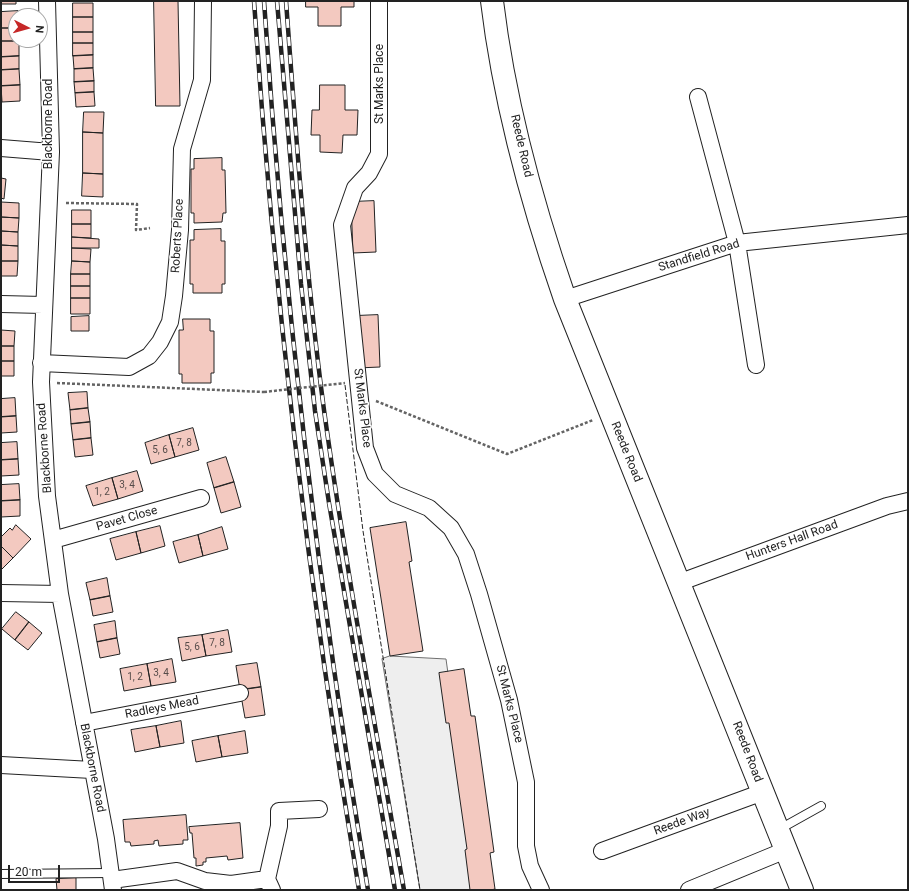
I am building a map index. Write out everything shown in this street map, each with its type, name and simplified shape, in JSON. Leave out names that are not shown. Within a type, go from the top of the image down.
[{"type":"street","name":"Blackborne Road","points":[[47,1],[50,152],[41,382],[48,496],[60,594],[112,881]]},
{"type":"street","name":"Roberts Place","points":[[41,363],[128,367],[149,356],[160,342],[170,322],[180,230],[182,149],[202,80],[204,1]]},
{"type":"street","name":"St Marks Place","points":[[379,1],[379,154],[369,174],[355,188],[342,225],[365,448],[375,474],[395,494],[429,508],[450,528],[466,554],[510,700],[526,782],[526,846],[530,866],[541,890]]},
{"type":"street","name":"Reede Road","points":[[492,1],[506,81],[520,147],[546,243],[565,299],[802,890]]},
{"type":"street","points":[[698,97],[737,243],[756,365]]},
{"type":"street","points":[[1,148],[50,152]]},
{"type":"street","name":"Standfield Road","points":[[565,299],[737,243],[908,225]]},
{"type":"street","points":[[1,304],[43,305]]},
{"type":"street","name":"Pavet Close","points":[[53,540],[201,498]]},
{"type":"street","name":"Hunters Hall Road","points":[[678,583],[887,506],[908,501]]},
{"type":"street","points":[[1,592],[60,594]]},
{"type":"street","name":"Radleys Mead","points":[[84,723],[240,693]]},
{"type":"street","points":[[1,765],[92,770]]},
{"type":"street","name":"Reede Way","points":[[602,851],[763,792]]},
{"type":"street","points":[[112,881],[177,871],[205,881],[269,885],[279,826],[279,811],[319,809]]},
{"type":"street","points":[[689,890],[786,850]]},
{"type":"lane","points":[[777,830],[821,806]]},
{"type":"lane","points":[[1,874],[112,881]]},
{"type":"path","points":[[47,203],[137,204],[136,230],[150,228]]},
{"type":"path","points":[[41,382],[264,392],[345,383],[360,395],[508,454],[611,413]]},
{"type":"shaded area","points":[[390,656],[446,659],[478,890],[420,890],[382,659]]},
{"type":"building","points":[[1,1],[16,1],[16,4],[1,4]]},
{"type":"building","points":[[154,1],[178,1],[180,106],[156,106]]},
{"type":"building","points":[[306,1],[354,1],[354,7],[341,7],[341,26],[318,26],[318,7],[306,7]]},
{"type":"building","points":[[73,3],[93,3],[93,17],[73,17]]},
{"type":"building","points":[[1,12],[8,12],[8,28],[1,28]]},
{"type":"building","points":[[73,17],[93,17],[93,32],[73,32]]},
{"type":"building","points":[[1,28],[8,28],[8,41],[1,41]]},
{"type":"building","points":[[73,32],[93,32],[93,43],[73,43]]},
{"type":"building","points":[[1,41],[8,41],[8,48],[19,48],[19,56],[1,57]]},
{"type":"building","points":[[73,43],[93,43],[93,55],[73,56]]},
{"type":"building","points":[[93,55],[93,68],[74,69],[73,56]]},
{"type":"building","points":[[19,56],[19,69],[1,70],[1,57]]},
{"type":"building","points":[[93,68],[94,81],[74,82],[74,69]]},
{"type":"building","points":[[19,69],[20,85],[1,86],[1,70]]},
{"type":"building","points":[[94,81],[94,92],[75,93],[74,82]]},
{"type":"building","points":[[20,85],[20,101],[2,102],[1,86]]},
{"type":"building","points":[[320,85],[345,85],[345,110],[358,110],[357,135],[343,135],[342,153],[320,152],[320,135],[311,135],[312,110],[319,110]]},
{"type":"building","points":[[94,92],[95,106],[76,107],[75,93]]},
{"type":"building","points":[[84,112],[104,112],[103,133],[83,132]]},
{"type":"building","points":[[83,132],[103,133],[103,174],[83,173]]},
{"type":"building","points":[[222,158],[222,170],[225,170],[226,213],[223,213],[222,222],[194,223],[194,213],[191,213],[191,169],[194,169],[194,159]]},
{"type":"building","points":[[83,173],[103,174],[103,197],[82,196]]},
{"type":"building","points":[[1,178],[6,179],[4,199],[1,198]]},
{"type":"building","points":[[374,201],[376,252],[353,253],[351,202]]},
{"type":"building","points":[[1,202],[19,203],[19,218],[1,217]]},
{"type":"building","points":[[72,210],[91,210],[91,224],[72,224]]},
{"type":"building","points":[[1,217],[19,218],[18,232],[1,231]]},
{"type":"building","points":[[72,224],[91,224],[91,238],[72,237]]},
{"type":"building","points":[[221,229],[221,241],[225,241],[225,284],[222,284],[222,293],[193,293],[193,284],[190,284],[190,240],[194,240],[194,230]]},
{"type":"building","points":[[1,231],[18,232],[18,246],[1,245]]},
{"type":"building","points":[[72,237],[99,239],[99,248],[72,248]]},
{"type":"building","points":[[1,245],[18,246],[18,261],[1,261]]},
{"type":"building","points":[[72,248],[91,249],[90,262],[72,261]]},
{"type":"building","points":[[1,261],[18,261],[17,276],[1,276]]},
{"type":"building","points":[[72,261],[90,262],[90,274],[71,274]]},
{"type":"building","points":[[71,274],[90,274],[90,286],[71,286]]},
{"type":"building","points":[[71,286],[90,286],[90,298],[71,298]]},
{"type":"building","points":[[71,298],[90,298],[90,314],[71,314]]},
{"type":"building","points":[[378,315],[380,367],[357,368],[355,316]]},
{"type":"building","points":[[89,316],[89,331],[71,331],[71,317]]},
{"type":"building","points":[[183,319],[210,319],[210,331],[214,331],[214,373],[211,373],[211,383],[182,383],[182,374],[179,374],[179,330],[183,330]]},
{"type":"building","points":[[1,330],[15,331],[14,346],[1,346]]},
{"type":"building","points":[[1,346],[14,346],[14,361],[1,361]]},
{"type":"building","points":[[1,361],[14,361],[14,376],[1,376]]},
{"type":"building","points":[[87,392],[88,408],[70,410],[68,393]]},
{"type":"building","points":[[15,398],[16,416],[1,417],[1,399]]},
{"type":"building","points":[[88,408],[90,422],[71,424],[70,410]]},
{"type":"building","points":[[16,416],[17,432],[1,433],[1,417]]},
{"type":"building","points":[[90,422],[91,438],[73,440],[71,424]]},
{"type":"building","points":[[193,428],[199,450],[175,457],[169,435]]},
{"type":"building","points":[[169,435],[175,457],[151,464],[145,443]]},
{"type":"building","points":[[91,438],[93,455],[75,457],[73,440]]},
{"type":"building","points":[[17,442],[18,459],[1,460],[1,443]]},
{"type":"building","points":[[226,457],[234,482],[214,488],[207,463]]},
{"type":"building","points":[[18,459],[19,475],[1,476],[1,460]]},
{"type":"building","points":[[137,471],[143,491],[118,499],[112,478]]},
{"type":"building","points":[[112,478],[118,499],[93,506],[86,486]]},
{"type":"building","points":[[234,482],[241,507],[221,513],[214,488]]},
{"type":"building","points":[[19,484],[20,500],[1,501],[1,485]]},
{"type":"building","points":[[20,500],[20,516],[1,517],[1,501]]},
{"type":"building","points":[[406,522],[412,561],[409,562],[423,651],[390,656],[370,528]]},
{"type":"building","points":[[16,525],[31,539],[13,558],[1,546],[1,537],[10,528],[12,530]]},
{"type":"building","points":[[160,526],[165,546],[141,553],[136,532]]},
{"type":"building","points":[[222,527],[228,549],[203,556],[198,535]]},
{"type":"building","points":[[136,532],[141,553],[116,560],[110,539]]},
{"type":"building","points":[[198,535],[203,556],[179,563],[173,542]]},
{"type":"building","points":[[1,546],[13,558],[2,569],[1,568]]},
{"type":"building","points":[[107,578],[110,596],[90,600],[86,583]]},
{"type":"building","points":[[110,596],[113,612],[93,616],[90,600]]},
{"type":"building","points":[[16,612],[29,622],[15,640],[2,629]]},
{"type":"building","points":[[115,621],[117,638],[97,642],[94,625]]},
{"type":"building","points":[[29,622],[42,633],[28,650],[15,640]]},
{"type":"building","points":[[228,630],[232,652],[206,656],[202,635]]},
{"type":"building","points":[[202,635],[206,656],[182,661],[178,638]]},
{"type":"building","points":[[117,638],[120,654],[100,658],[97,642]]},
{"type":"building","points":[[172,659],[176,682],[151,686],[147,664]]},
{"type":"building","points":[[257,663],[261,687],[240,690],[236,666]]},
{"type":"building","points":[[147,664],[151,686],[124,691],[120,669]]},
{"type":"building","points":[[464,669],[471,716],[475,716],[494,852],[490,853],[495,889],[491,890],[470,890],[465,850],[467,849],[449,723],[446,723],[439,673]]},
{"type":"building","points":[[261,687],[265,715],[245,718],[240,690]]},
{"type":"building","points":[[181,721],[184,743],[160,747],[156,726]]},
{"type":"building","points":[[156,726],[160,747],[135,752],[131,730]]},
{"type":"building","points":[[245,731],[248,753],[222,757],[218,736]]},
{"type":"building","points":[[218,736],[222,757],[196,762],[192,741]]},
{"type":"building","points":[[186,815],[188,840],[183,840],[183,844],[159,846],[158,840],[154,841],[154,844],[131,846],[130,842],[125,842],[123,820]]},
{"type":"building","points":[[240,823],[243,858],[228,860],[227,856],[206,858],[206,862],[203,862],[203,865],[196,866],[192,833],[190,833],[189,827]]},
{"type":"building","points":[[76,878],[76,890],[57,890],[56,879]]},
{"type":"railway","points":[[254,1],[272,224],[296,447],[325,669],[359,890]]},
{"type":"railway","points":[[264,1],[282,224],[305,447],[334,669],[368,890]]},
{"type":"railway","points":[[277,1],[301,284],[315,411],[329,503],[395,890]]},
{"type":"railway","points":[[286,1],[307,257],[324,410],[352,590],[404,890]]},
{"type":"fence","points":[[345,385],[363,531],[420,890]]}]
